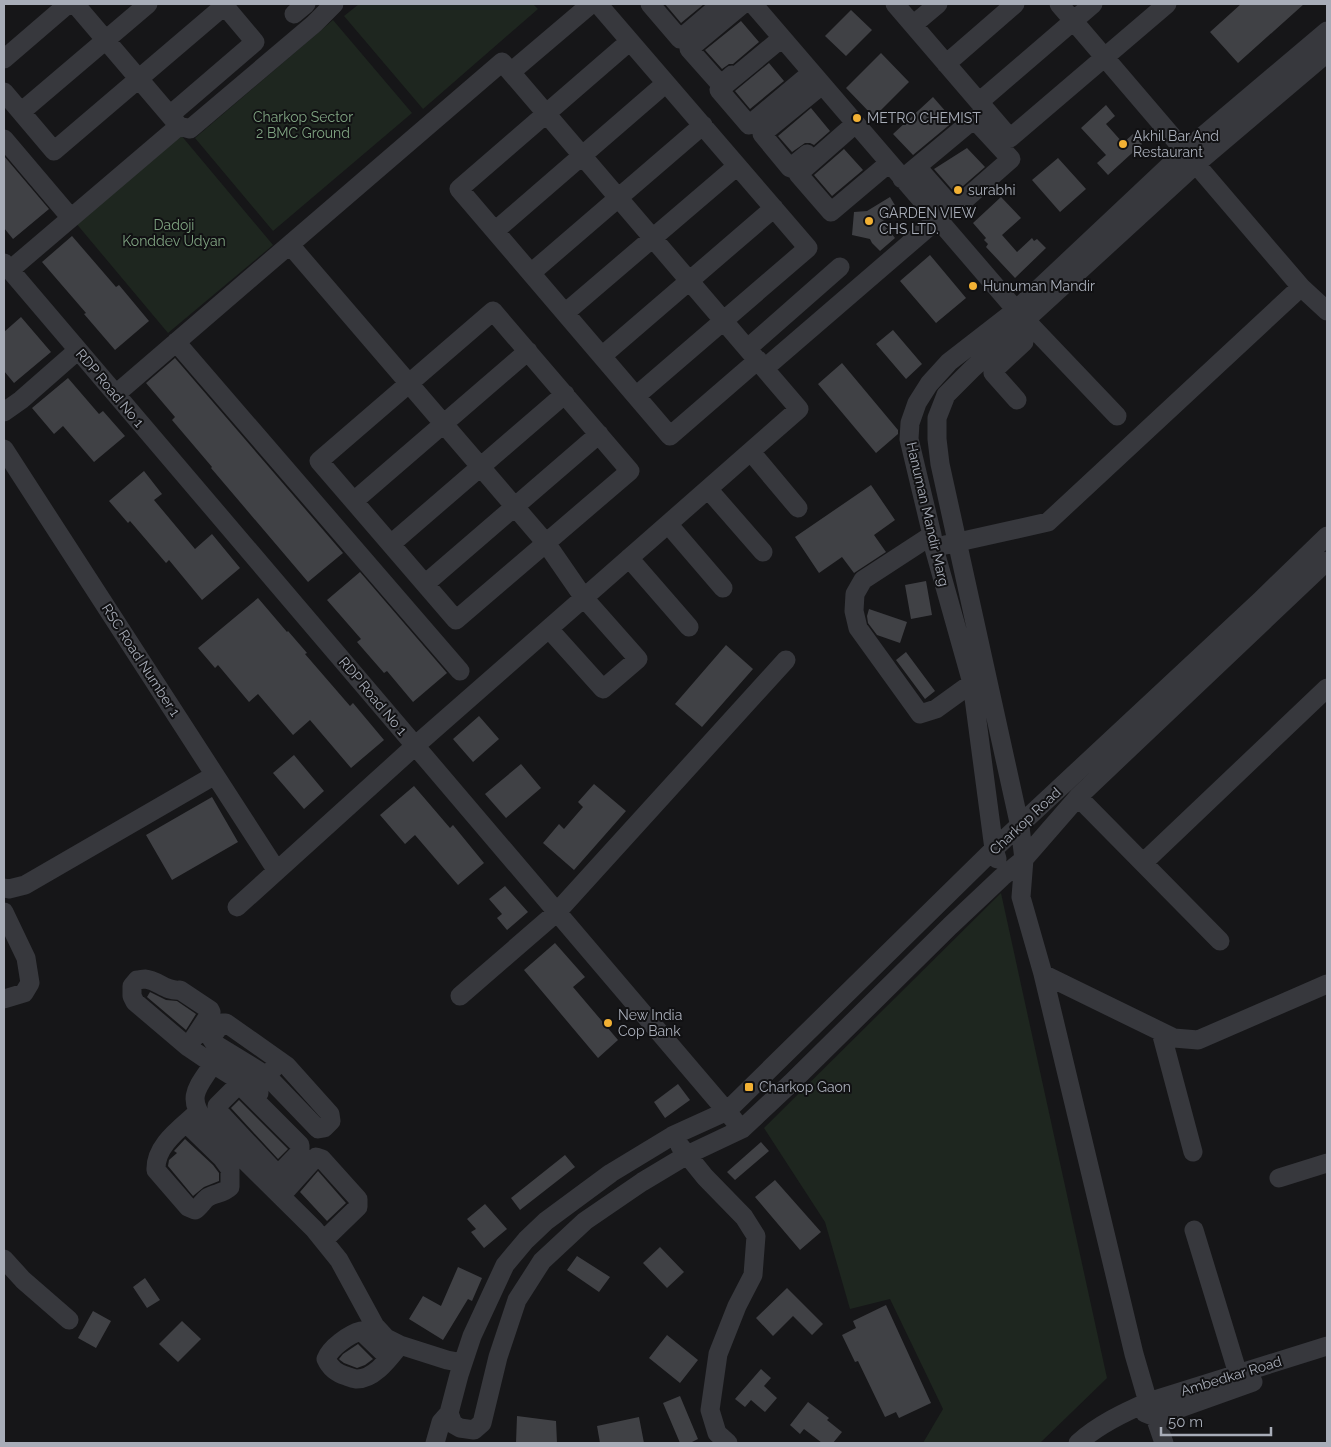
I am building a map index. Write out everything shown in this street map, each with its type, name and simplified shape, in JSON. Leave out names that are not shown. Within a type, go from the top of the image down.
[{"type":"street","points":[[4,59],[68,4]]},
{"type":"street","points":[[75,4],[174,120],[190,129],[314,24],[334,4]]},
{"type":"street","points":[[21,112],[148,4]]},
{"type":"street","points":[[512,72],[591,4]]},
{"type":"street","points":[[598,4],[808,248],[636,396]]},
{"type":"street","points":[[650,4],[680,39],[739,5]]},
{"type":"street","points":[[894,4],[1010,138],[1167,4]]},
{"type":"street","points":[[913,25],[938,4]]},
{"type":"street","points":[[946,64],[1015,4]]},
{"type":"street","points":[[1059,4],[1301,287],[1327,311]]},
{"type":"street","points":[[979,102],[1093,4]]},
{"type":"street","points":[[4,92],[54,151],[224,5],[255,42],[71,218],[7,267]]},
{"type":"street","points":[[739,5],[817,79],[938,219],[1019,320],[1117,416]]},
{"type":"street","points":[[739,5],[689,49],[721,85],[777,39]]},
{"type":"street","name":"Hanuman Mandir Marg","points":[[1002,877],[994,849],[972,683],[933,541],[909,439],[910,423],[917,403],[929,384],[949,362],[1019,320],[1327,30]]},
{"type":"street","points":[[777,39],[719,90],[750,125],[817,79]]},
{"type":"street","points":[[630,41],[458,189],[670,436],[757,359],[938,219]]},
{"type":"street","points":[[1190,157],[1327,52]]},
{"type":"street","points":[[116,394],[502,62],[800,409],[415,746],[236,907]]},
{"type":"street","points":[[817,79],[762,134],[790,168],[853,121]]},
{"type":"street","points":[[494,231],[666,83]]},
{"type":"street","points":[[853,121],[798,174],[831,212],[896,171],[917,167],[974,118],[1011,159],[954,209],[917,167]]},
{"type":"street","points":[[531,273],[703,125]]},
{"type":"street","points":[[4,139],[71,218]]},
{"type":"street","points":[[565,314],[738,166]]},
{"type":"street","points":[[839,217],[896,171]]},
{"type":"street","points":[[602,356],[774,208]]},
{"type":"street","points":[[290,244],[546,543],[584,598],[638,659],[603,689],[549,629]]},
{"type":"street","name":"RDP Road No 1","points":[[7,267],[742,1129]]},
{"type":"street","points":[[757,359],[840,267]]},
{"type":"street","points":[[972,683],[936,709],[920,714],[858,628],[854,611],[855,594],[863,580],[933,541],[957,543],[1048,522],[1301,287]]},
{"type":"street","points":[[494,311],[630,471],[456,620],[319,461],[410,384],[494,311]]},
{"type":"street","points":[[1017,400],[993,373],[1024,342],[1019,320]]},
{"type":"street","points":[[1019,320],[946,395],[937,418],[940,464],[1020,826],[1024,859],[1020,897],[1043,974],[1134,1354],[1145,1409],[1164,1443]]},
{"type":"street","points":[[176,342],[460,672]]},
{"type":"street","points":[[4,412],[21,400],[78,350]]},
{"type":"street","points":[[354,501],[528,351]]},
{"type":"street","points":[[390,544],[565,394]]},
{"type":"street","points":[[425,584],[600,434]]},
{"type":"street","name":"RSC Road Number 1","points":[[4,449],[277,871]]},
{"type":"street","points":[[751,452],[798,508]]},
{"type":"street","points":[[708,489],[763,552]]},
{"type":"street","points":[[668,524],[723,588]]},
{"type":"street","name":"Charkop Road","points":[[727,1111],[994,849],[1327,536]]},
{"type":"street","points":[[629,558],[689,627]]},
{"type":"street","name":"Charkop Road","points":[[449,1413],[453,1424],[460,1428],[474,1430],[482,1423],[498,1357],[517,1300],[542,1261],[585,1220],[642,1182],[687,1155],[742,1129],[950,926],[1024,859],[1078,797],[1327,561]]},
{"type":"street","points":[[460,996],[557,912],[786,660]]},
{"type":"street","points":[[1143,863],[1327,688]]},
{"type":"street","points":[[4,888],[9,889],[25,885],[215,775]]},
{"type":"street","points":[[1078,797],[1220,941]]},
{"type":"street","points":[[1002,877],[1020,897]]},
{"type":"street","points":[[4,912],[26,958],[30,983],[24,993],[4,999]]},
{"type":"street","points":[[1043,974],[1174,1038],[1198,1040],[1327,984]]},
{"type":"street","points":[[222,1023],[226,1023],[287,1066],[330,1114],[331,1121],[324,1128],[318,1130],[260,1086],[211,1038],[222,1023]]},
{"type":"street","points":[[1161,1032],[1193,1152]]},
{"type":"street","points":[[188,1047],[214,1064],[260,1086]]},
{"type":"street","points":[[260,1086],[280,1062]]},
{"type":"street","points":[[192,1118],[230,1169],[230,1187],[226,1191],[206,1198],[195,1210],[188,1207],[156,1170],[156,1163],[161,1148],[192,1118],[196,1093],[214,1064]]},
{"type":"street","points":[[276,1185],[300,1152],[300,1146],[242,1087],[237,1086],[217,1106],[218,1111],[276,1185],[339,1260],[374,1326],[386,1338],[394,1352],[463,1363]]},
{"type":"street","points":[[435,1443],[441,1422],[449,1413],[472,1336],[505,1265],[526,1240],[546,1220],[611,1173],[672,1136],[727,1111]]},
{"type":"street","points":[[192,1118],[276,1185]]},
{"type":"street","points":[[672,1136],[706,1177],[744,1217],[756,1236],[753,1275],[737,1306],[718,1354],[710,1410],[717,1433],[728,1443]]},
{"type":"street","points":[[276,1185],[316,1157],[322,1158],[358,1199],[358,1207],[324,1240]]},
{"type":"street","points":[[1279,1178],[1327,1163]]},
{"type":"street","points":[[1194,1230],[1238,1374]]},
{"type":"street","points":[[4,1259],[24,1280],[69,1320]]},
{"type":"street","name":"Ambedkar Road","points":[[1145,1409],[1238,1374],[1327,1346]]},
{"type":"street","name":"Ambedkar Road","points":[[1145,1409],[1327,1358]]},
{"type":"street","points":[[1078,1443],[1089,1433],[1145,1409]]},
{"type":"green space","points":[[359,4],[533,4],[538,9],[423,109],[344,16]]},
{"type":"green space","name":"Charkop Sector 2 BMC Ground","points":[[333,20],[412,113],[273,231],[195,138]]},
{"type":"green space","name":"Dadoji Konddev Udyan","points":[[180,134],[273,245],[168,333],[75,222]]},
{"type":"green space","points":[[1001,893],[1107,1378],[1040,1443],[923,1443],[943,1409],[890,1299],[850,1309],[825,1222],[764,1128]]},
{"type":"building","points":[[665,4],[704,4],[681,23]]},
{"type":"building","points":[[1241,4],[1304,4],[1238,63],[1210,32]]},
{"type":"building","points":[[851,10],[872,30],[846,56],[825,36]]},
{"type":"building","points":[[741,21],[759,42],[733,64],[729,64],[722,69],[705,50]]},
{"type":"building","points":[[881,53],[909,82],[874,117],[846,88]]},
{"type":"building","points":[[769,63],[784,81],[750,109],[735,91]]},
{"type":"building","points":[[933,97],[954,121],[913,155],[893,134]]},
{"type":"building","points":[[1106,105],[1115,116],[1106,124],[1123,143],[1133,134],[1142,144],[1108,175],[1097,163],[1106,155],[1081,128]]},
{"type":"building","points":[[811,108],[830,131],[814,145],[805,143],[792,152],[778,136]]},
{"type":"building","name":"surabhi","points":[[967,148],[985,167],[955,193],[934,169]]},
{"type":"building","points":[[844,149],[863,170],[832,196],[814,175]]},
{"type":"building","points":[[4,156],[49,209],[13,239],[4,228]]},
{"type":"building","points":[[1058,158],[1086,189],[1060,212],[1032,180]]},
{"type":"building","name":"GARDEN VIEW CHS LTD.","points":[[890,197],[896,207],[882,222],[895,238],[880,251],[870,239],[852,235],[854,212],[867,211]]},
{"type":"building","points":[[1001,197],[1021,218],[1002,235],[1017,252],[1032,238],[1034,241],[1037,239],[1046,248],[1015,278],[986,247],[988,244],[984,240],[986,238],[973,223]]},
{"type":"building","points":[[72,236],[116,287],[119,285],[149,321],[115,350],[42,262]]},
{"type":"building","points":[[930,255],[966,298],[936,323],[900,281]]},
{"type":"building","points":[[21,317],[51,352],[14,383],[4,371],[4,332]]},
{"type":"building","points":[[893,330],[922,364],[906,379],[876,344]]},
{"type":"building","points":[[175,358],[343,553],[308,582],[211,468],[172,420],[175,417],[146,383]]},
{"type":"building","points":[[842,363],[898,430],[898,434],[876,453],[818,384]]},
{"type":"building","points":[[68,378],[99,414],[103,411],[125,436],[94,462],[63,426],[54,434],[32,408]]},
{"type":"building","points":[[144,471],[162,494],[154,500],[195,549],[212,534],[240,568],[202,600],[169,560],[166,563],[130,521],[128,523],[109,501]]},
{"type":"building","points":[[871,485],[895,520],[874,535],[886,552],[854,573],[842,557],[819,573],[795,537]]},
{"type":"building","points":[[360,572],[447,673],[413,702],[387,671],[384,673],[357,642],[361,639],[327,600]]},
{"type":"building","points":[[926,581],[932,615],[911,619],[905,585]]},
{"type":"building","points":[[258,598],[307,653],[305,654],[350,706],[353,703],[384,740],[351,768],[310,720],[293,735],[258,694],[249,702],[218,665],[215,668],[198,648]]},
{"type":"building","points":[[869,609],[907,622],[900,643],[877,635],[868,623]]},
{"type":"building","points":[[726,645],[753,669],[702,727],[675,704]]},
{"type":"building","points":[[906,652],[935,691],[925,699],[896,660]]},
{"type":"building","points":[[479,716],[499,739],[473,762],[453,739]]},
{"type":"building","points":[[294,755],[324,791],[304,809],[273,773]]},
{"type":"building","points":[[521,764],[541,788],[506,818],[485,794]]},
{"type":"building","points":[[594,784],[626,811],[574,870],[543,843],[559,824],[564,829],[583,807],[578,802]]},
{"type":"building","points":[[414,786],[450,828],[453,825],[484,863],[458,885],[415,835],[405,844],[380,815]]},
{"type":"building","points":[[212,797],[238,842],[172,880],[146,835]]},
{"type":"building","points":[[505,886],[528,912],[507,930],[497,918],[502,914],[489,899]]},
{"type":"building","points":[[555,943],[585,977],[573,987],[618,1040],[598,1058],[524,970]]},
{"type":"building","points":[[150,992],[166,1000],[177,1001],[196,1014],[186,1030],[147,997]]},
{"type":"building","points":[[678,1084],[690,1100],[665,1118],[654,1102]]},
{"type":"building","points":[[239,1100],[288,1149],[278,1159],[231,1108]]},
{"type":"building","points":[[185,1139],[219,1173],[219,1181],[204,1187],[193,1196],[168,1166],[169,1160],[177,1153],[174,1151]]},
{"type":"building","points":[[761,1142],[769,1151],[735,1180],[727,1172]]},
{"type":"building","points":[[565,1155],[575,1167],[520,1210],[511,1198]]},
{"type":"building","points":[[318,1171],[346,1203],[327,1221],[300,1192]]},
{"type":"building","points":[[775,1180],[821,1232],[800,1250],[755,1197]]},
{"type":"building","points":[[485,1204],[507,1229],[484,1248],[471,1232],[476,1229],[467,1219]]},
{"type":"building","points":[[660,1247],[684,1272],[667,1288],[643,1263]]},
{"type":"building","points":[[577,1256],[610,1277],[599,1292],[567,1270]]},
{"type":"building","points":[[458,1267],[482,1278],[472,1301],[468,1299],[443,1340],[409,1319],[423,1296],[441,1306]]},
{"type":"building","points":[[145,1278],[160,1300],[147,1308],[133,1287]]},
{"type":"building","points":[[787,1288],[823,1324],[812,1335],[793,1316],[773,1336],[756,1318]]},
{"type":"building","points":[[886,1305],[931,1403],[899,1418],[896,1412],[885,1417],[858,1361],[855,1362],[842,1335],[856,1328],[853,1321]]},
{"type":"building","points":[[93,1311],[111,1321],[96,1348],[78,1338]]},
{"type":"building","points":[[182,1321],[201,1339],[178,1362],[159,1344]]},
{"type":"building","points":[[667,1335],[698,1360],[680,1383],[649,1358]]},
{"type":"building","points":[[358,1344],[373,1359],[357,1368],[339,1359],[343,1354]]},
{"type":"building","points":[[761,1369],[771,1378],[764,1386],[777,1398],[765,1412],[751,1400],[745,1407],[735,1399]]},
{"type":"building","points":[[680,1396],[698,1439],[690,1443],[680,1443],[663,1403]]},
{"type":"building","points":[[808,1402],[829,1418],[827,1420],[842,1432],[833,1443],[822,1443],[804,1429],[800,1434],[790,1425]]},
{"type":"building","points":[[517,1416],[556,1421],[557,1443],[516,1443]]},
{"type":"building","points":[[639,1417],[644,1443],[600,1443],[597,1426]]},
{"type":"place","name":"METRO CHEMIST","points":[[857,118]]},
{"type":"place","name":"Akhil Bar And Restaurant","points":[[1123,144]]},
{"type":"place","name":"surabhi","points":[[958,190]]},
{"type":"place","name":"GARDEN VIEW CHS LTD.","points":[[869,221]]},
{"type":"place","name":"Hunuman Mandir","points":[[973,286]]},
{"type":"place","name":"New India Cop Bank","points":[[608,1023]]},
{"type":"place","name":"Charkop Gaon","points":[[749,1087]]}]
